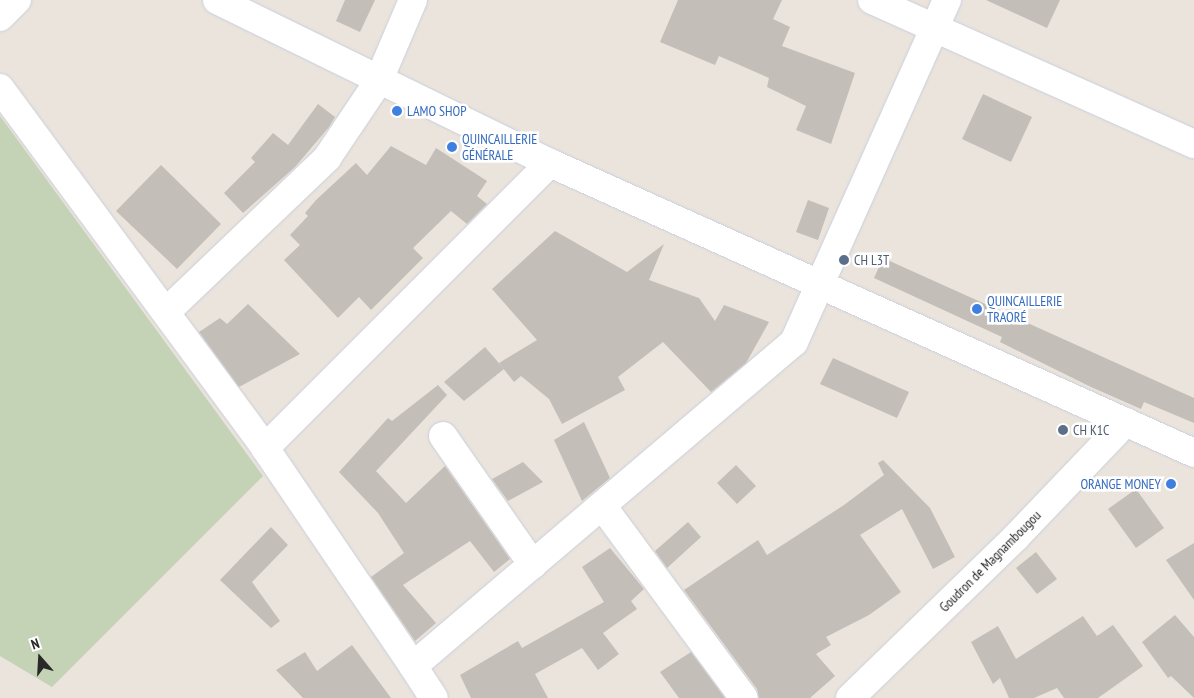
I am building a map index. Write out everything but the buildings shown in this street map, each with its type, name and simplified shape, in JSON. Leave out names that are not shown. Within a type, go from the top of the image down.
[{"type":"street","points":[[0,17],[17,0]]},
{"type":"street","points":[[217,0],[378,82],[550,163],[818,281],[1194,453]]},
{"type":"street","points":[[166,312],[326,158],[378,82],[413,0]]},
{"type":"street","points":[[872,0],[1194,144]]},
{"type":"street","points":[[413,666],[603,507],[794,342],[818,281],[947,0]]},
{"type":"street","points":[[0,88],[265,448],[434,698]]},
{"type":"street","points":[[265,448],[550,163]]},
{"type":"street","name":"Goudron de Magnambougou","points":[[850,698],[1016,537],[1126,422]]},
{"type":"street","points":[[443,436],[533,565]]},
{"type":"street","points":[[603,507],[744,698]]},
{"type":"green space","points":[[0,116],[263,476],[52,687],[0,656]]},
{"type":"place","name":"LAMO SHOP","points":[[397,111]]},
{"type":"place","name":"QUINCAILLERIE GÉNÉRALE","points":[[452,147]]},
{"type":"place","name":"CH L3T","points":[[844,260]]},
{"type":"place","name":"QUINCAILLERIE TRAORÉ","points":[[977,309]]},
{"type":"place","name":"CH K1C","points":[[1063,430]]},
{"type":"place","name":"ORANGE MONEY","points":[[1171,484]]}]
